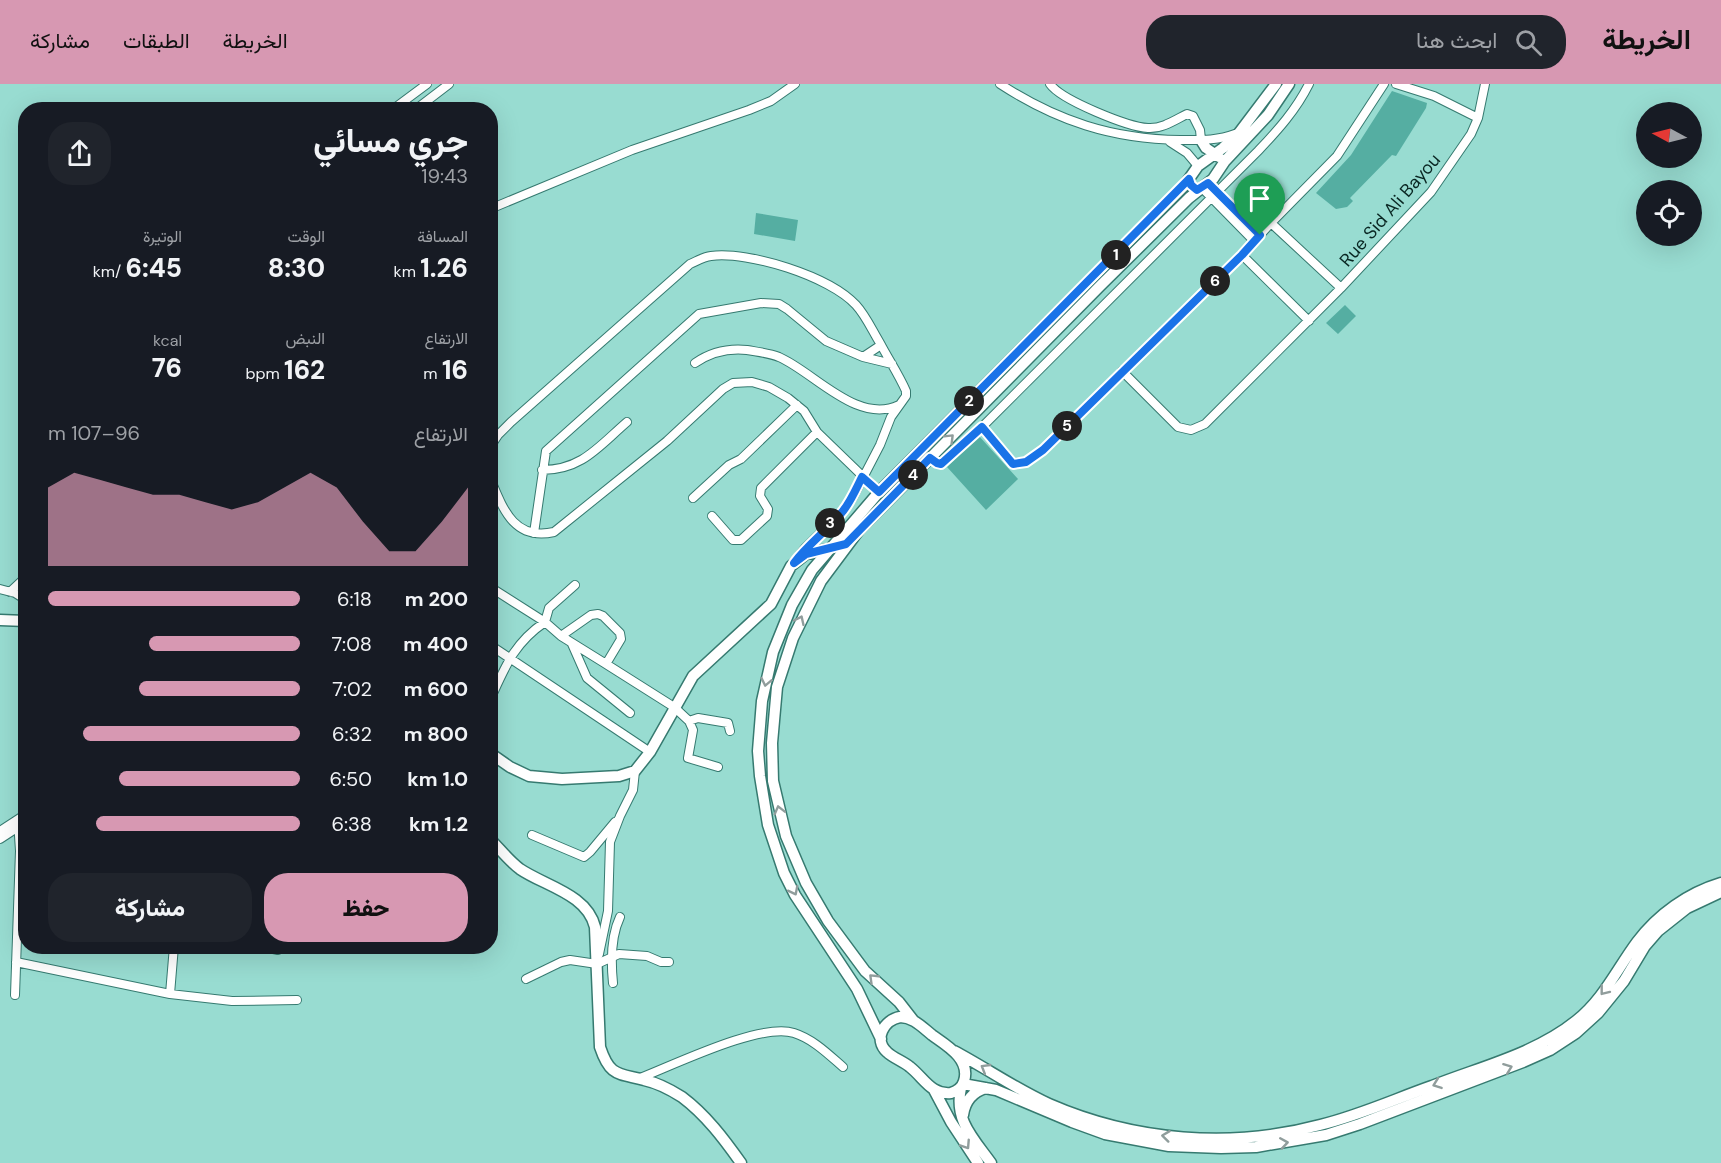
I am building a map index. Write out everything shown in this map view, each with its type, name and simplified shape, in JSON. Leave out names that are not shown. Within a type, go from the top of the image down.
[{"type":"main road","points":[[896,999],[897,1008],[894,1012],[888,1017],[881,1017],[857,989],[808,917],[784,873],[768,825],[760,776],[759,726],[766,676],[782,628],[812,570],[879,492],[1189,179],[1198,166],[1239,133],[1276,84]]},
{"type":"main road","points":[[1289,84],[1263,121],[1202,187],[846,544],[813,595],[792,638],[782,668],[772,724],[773,781],[786,836],[813,896],[828,921],[865,971],[896,999],[913,1020],[954,1051],[1033,1101],[1105,1134],[1186,1148],[1238,1148],[1274,1145],[1343,1130],[1523,1062],[1563,1041],[1598,1014],[1658,931],[1688,908],[1721,892]]},
{"type":"main road","points":[[1201,140],[1206,148],[1221,160],[1222,166]]},
{"type":"main road","points":[[1189,179],[1191,185],[1202,187]]},
{"type":"main road","points":[[498,759],[529,776],[562,779],[619,776],[634,771],[650,752],[693,676],[771,604],[794,563],[806,554],[846,544]]},
{"type":"main road","points":[[794,563],[804,562],[812,570]]},
{"type":"main road","points":[[0,620],[18,621]]},
{"type":"main road","points":[[498,847],[513,863],[576,900],[587,909],[595,927],[599,1036],[602,1054],[614,1072],[665,1088],[689,1103],[711,1123],[741,1163]]},
{"type":"main road","points":[[934,1090],[951,1093],[962,1086],[987,1088],[1104,1124],[1180,1137],[1212,1139],[1256,1137],[1337,1121],[1532,1048],[1552,1038],[1578,1020],[1595,1002],[1617,974],[1637,942],[1655,922],[1684,899],[1721,883]]},
{"type":"main road","points":[[857,989],[886,1051],[909,1065],[934,1090],[951,1122],[978,1163]]},
{"type":"main road","points":[[881,1039],[884,1026],[891,1020],[904,1017],[913,1020]]},
{"type":"main road","points":[[954,1051],[965,1068],[959,1108],[964,1124],[991,1163]]},
{"type":"main road","points":[[964,1124],[963,1112],[967,1101],[976,1092],[987,1088]]},
{"type":"street","points":[[403,102],[427,84]]},
{"type":"street","points":[[425,102],[449,84]]},
{"type":"street","points":[[498,206],[632,150],[760,106],[795,84]]},
{"type":"street","points":[[1000,84],[1050,112],[1085,127],[1120,135],[1166,140],[1201,140],[1221,139],[1239,133]]},
{"type":"street","points":[[1050,84],[1058,92],[1103,115],[1142,127],[1157,128],[1187,114],[1193,116],[1200,130],[1201,140]]},
{"type":"street","points":[[930,458],[941,464],[982,427],[1280,128],[1300,102],[1309,84]]},
{"type":"street","points":[[982,427],[1013,464],[1026,462],[1043,450],[1242,255],[1270,223],[1337,156],[1384,84]]},
{"type":"street","points":[[1396,84],[1434,96],[1478,118]]},
{"type":"street","name":"Rue Sid Ali Bayou","points":[[1122,371],[1178,427],[1191,430],[1205,424],[1309,321],[1431,192],[1457,156],[1478,118],[1485,84]]},
{"type":"street","points":[[1166,140],[1183,149],[1198,166]]},
{"type":"street","points":[[1202,187],[1215,195],[1257,238]]},
{"type":"street","points":[[1270,223],[1341,288]]},
{"type":"street","points":[[1242,255],[1309,321]]},
{"type":"street","points":[[498,435],[681,271],[700,259],[725,256],[760,260],[793,269],[825,284],[858,307],[906,391],[906,396],[891,417],[880,445],[853,497],[794,563]]},
{"type":"street","points":[[534,533],[546,451],[692,318],[705,312],[761,303],[778,304],[826,341],[863,357],[892,364]]},
{"type":"street","points":[[863,357],[881,345]]},
{"type":"street","points":[[695,363],[711,353],[725,350],[765,353],[790,363],[835,394],[862,406],[881,410],[899,405]]},
{"type":"street","points":[[498,494],[512,523],[520,528],[534,533],[549,533],[560,528],[667,441],[723,389],[733,383],[761,384],[779,392],[797,405],[809,418],[817,432],[879,492]]},
{"type":"street","points":[[693,498],[729,465],[741,459],[797,405]]},
{"type":"street","points":[[542,470],[564,468],[578,463],[627,422]]},
{"type":"street","points":[[712,516],[733,540],[741,540],[768,516],[768,509],[760,496],[761,488],[817,432]]},
{"type":"street","points":[[10,592],[18,584]]},
{"type":"street","points":[[498,682],[509,658],[533,630],[545,622],[549,608],[575,585]]},
{"type":"street","points":[[0,589],[18,596]]},
{"type":"street","points":[[498,592],[545,622],[572,644],[674,707],[689,721],[693,730],[688,758],[718,767]]},
{"type":"street","points":[[561,636],[591,615],[603,616],[620,633],[621,639],[606,664]]},
{"type":"street","points":[[572,644],[587,678],[630,713]]},
{"type":"street","points":[[498,650],[650,752]]},
{"type":"street","points":[[689,721],[698,718],[728,723],[730,731]]},
{"type":"street","points":[[597,964],[608,911],[610,842],[633,790],[634,771]]},
{"type":"street","points":[[532,835],[584,857],[620,816]]},
{"type":"street","points":[[0,831],[18,824]]},
{"type":"street","points":[[0,838],[18,825]]},
{"type":"street","points":[[613,983],[616,925],[620,917]]},
{"type":"street","points":[[15,994],[18,930]]},
{"type":"street","points":[[170,994],[173,954]]},
{"type":"street","points":[[526,979],[570,960],[597,964],[613,956],[627,954],[669,962]]},
{"type":"street","points":[[16,962],[170,994],[232,1000],[297,1000]]},
{"type":"street","points":[[639,1079],[760,1032],[777,1030],[792,1032],[806,1038],[843,1067]]},
{"type":"shaded area","points":[[1392,91],[1427,103],[1426,108],[1396,156],[1392,155],[1350,198],[1353,201],[1347,207],[1336,209],[1316,193],[1351,155]]},
{"type":"shaded area","points":[[756,213],[798,220],[795,241],[754,234]]},
{"type":"shaded area","points":[[1345,305],[1356,316],[1338,334],[1326,323]]},
{"type":"shaded area","points":[[979,436],[1018,479],[986,510],[947,467]]},
{"type":"route","points":[[1189,179],[1191,185],[1197,190],[1208,183],[1260,235],[1043,450],[1026,462],[1013,464],[982,427],[941,464],[930,458],[846,544],[806,554],[794,563],[805,548],[842,512],[853,497],[862,477],[879,492],[1189,179]]}]
